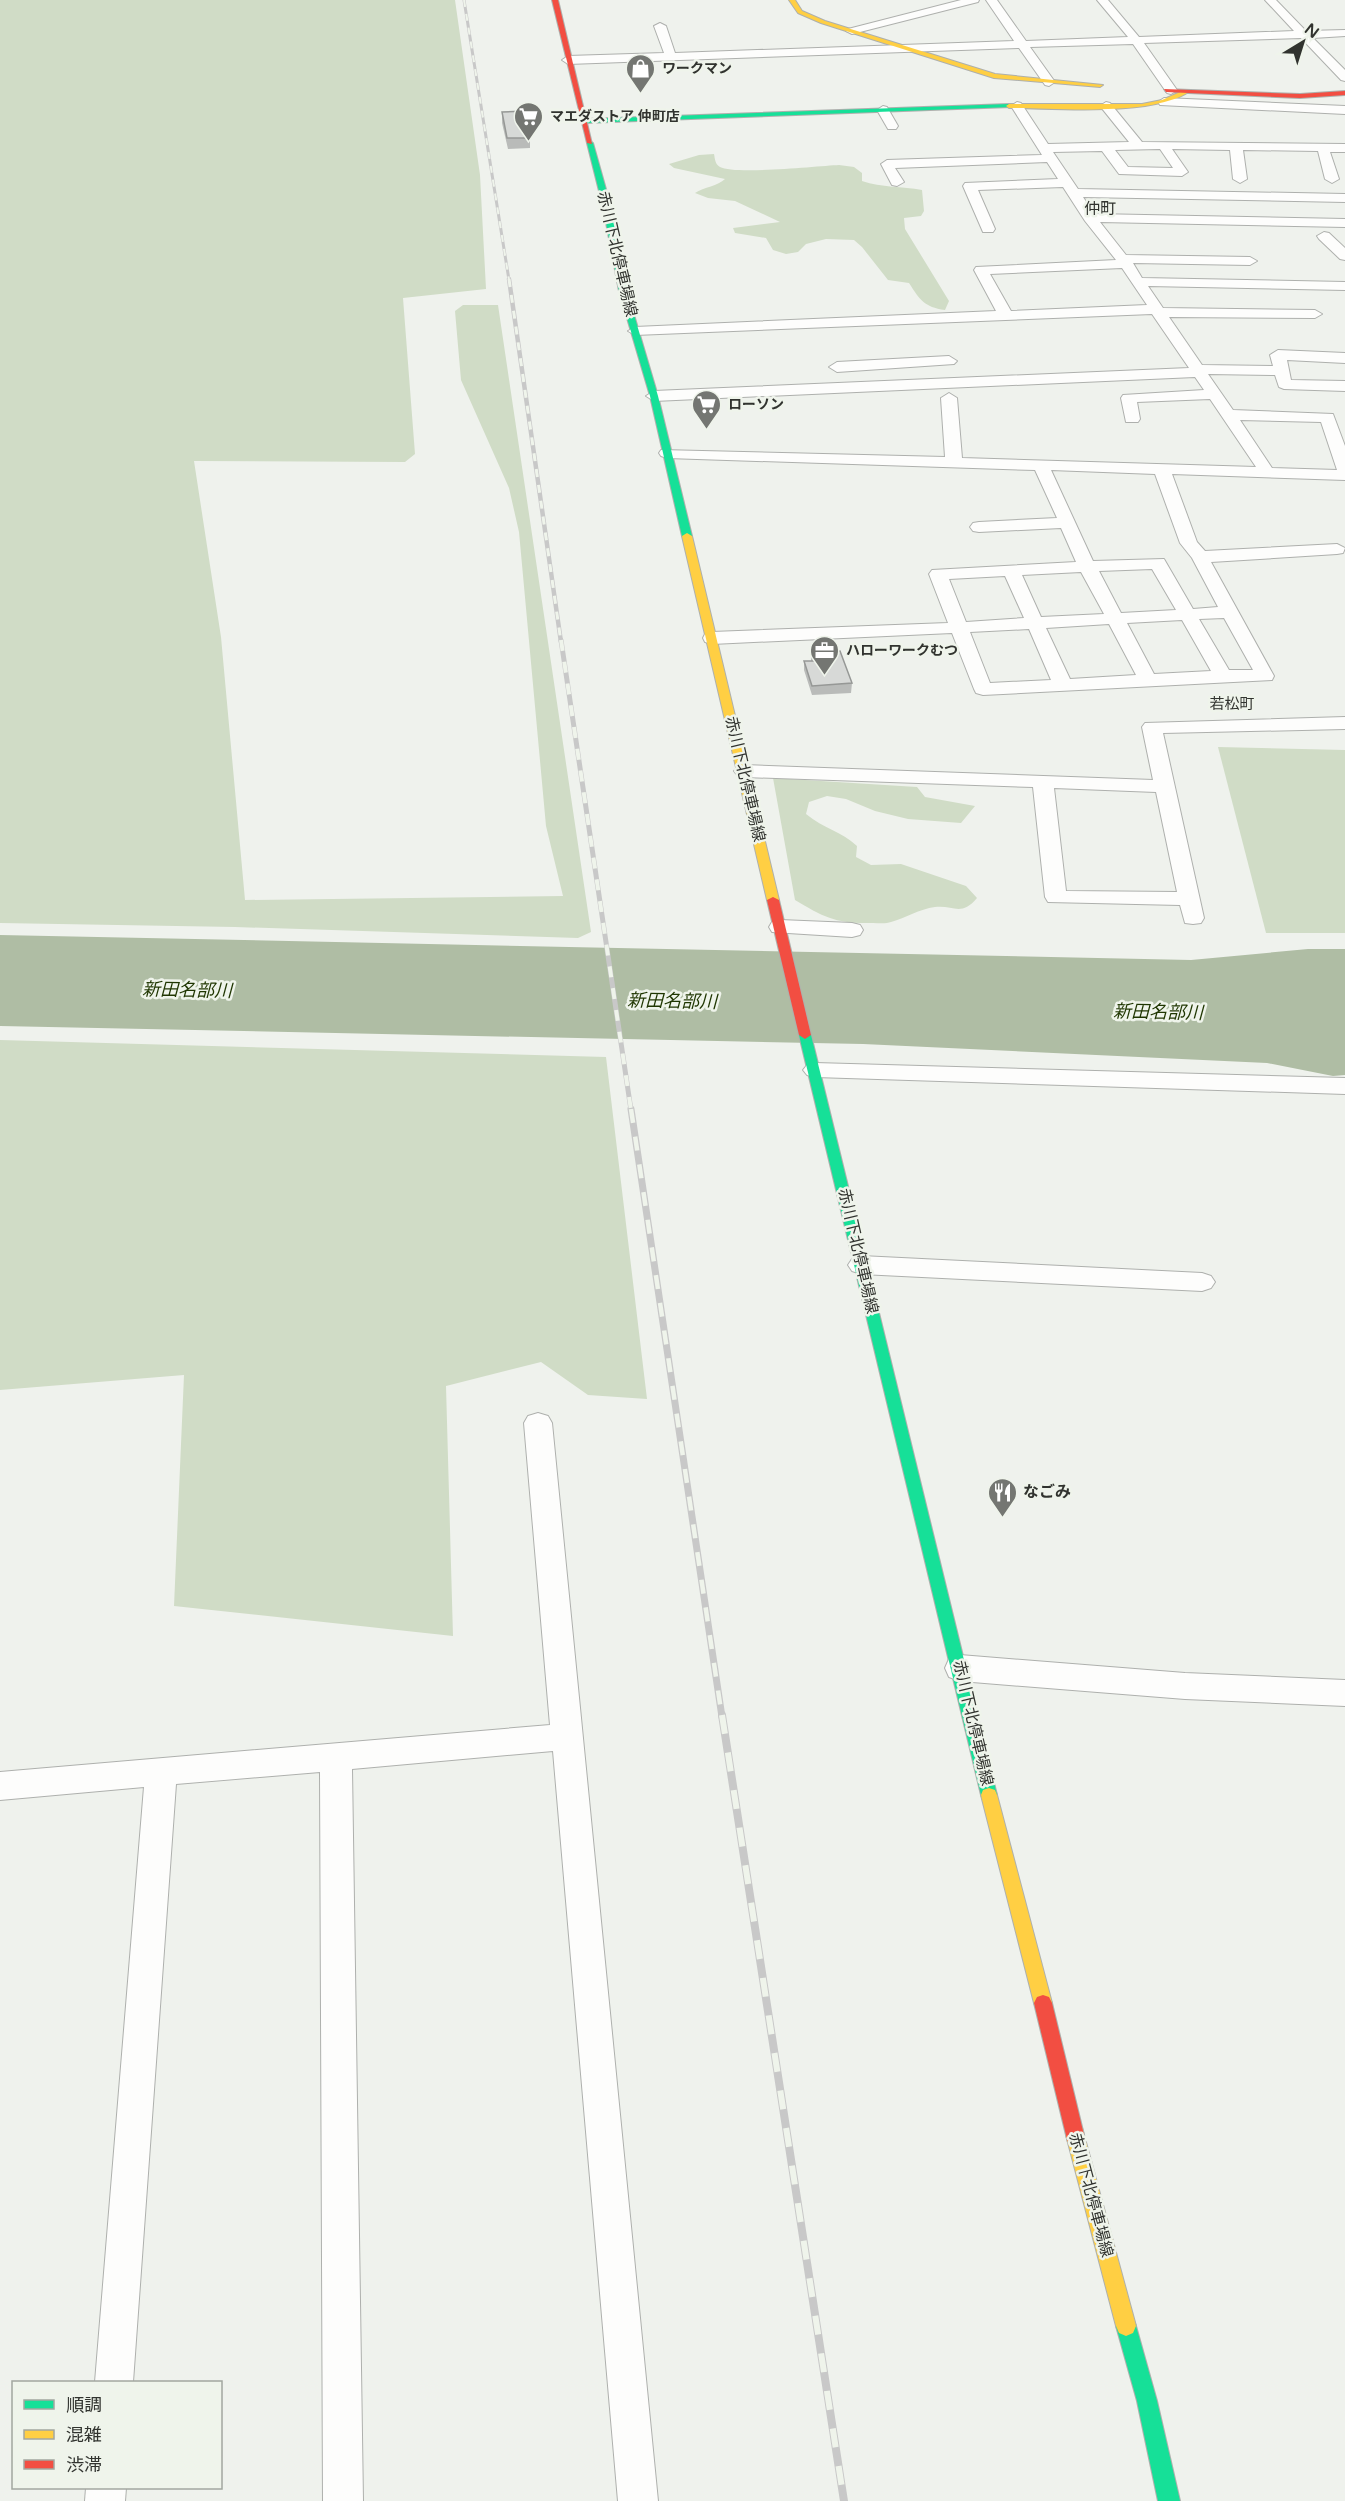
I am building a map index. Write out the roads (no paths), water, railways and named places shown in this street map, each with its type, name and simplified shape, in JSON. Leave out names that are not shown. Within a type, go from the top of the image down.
[{"type":"main road","name":"赤川下北停車場線","points":[[555,0],[568,60],[607,207],[623,291],[654,396],[785,952],[960,1668],[1001,1846],[1035,1972],[1093,2208],[1147,2401],[1169,2501]]},
{"type":"main road","points":[[792,0],[800,12],[809,16],[974,71],[1016,79],[1120,87]]},
{"type":"main road","points":[[1155,89],[1167,96]]},
{"type":"main road","points":[[585,121],[1017,106],[1142,106],[1187,91],[1300,96],[1345,93]]},
{"type":"street","points":[[852,31],[974,0]]},
{"type":"street","points":[[991,0],[1049,82]]},
{"type":"street","points":[[1102,0],[1137,41],[1167,96],[1345,110]]},
{"type":"street","points":[[1270,0],[1345,77]]},
{"type":"street","points":[[660,26],[671,57]]},
{"type":"street","points":[[568,60],[1345,33]]},
{"type":"street","points":[[1017,106],[1090,218],[1124,261],[1267,472]]},
{"type":"street","points":[[1106,106],[1138,146]]},
{"type":"street","points":[[883,110],[892,126]]},
{"type":"street","points":[[1251,130],[1256,146]]},
{"type":"street","points":[[1105,147],[1124,171],[1182,172],[1163,145]]},
{"type":"street","points":[[897,182],[887,164],[1105,147],[1163,145],[1345,148]]},
{"type":"street","points":[[1236,146],[1240,179]]},
{"type":"street","points":[[1323,148],[1332,179]]},
{"type":"street","points":[[988,229],[970,186],[1345,198]]},
{"type":"street","points":[[1090,218],[1345,223]]},
{"type":"street","points":[[1324,236],[1345,256]]},
{"type":"street","points":[[1005,314],[981,270],[1124,261],[1250,261]]},
{"type":"street","points":[[1138,282],[1345,286]]},
{"type":"street","points":[[635,331],[934,324],[1005,314],[1157,311],[1316,314]]},
{"type":"street","points":[[1345,358],[1278,355],[1284,384],[1345,386]]},
{"type":"street","points":[[837,367],[947,356],[962,383]]},
{"type":"street","points":[[654,396],[1198,370],[1282,371]]},
{"type":"street","points":[[1132,419],[1129,398],[1215,394]]},
{"type":"street","points":[[950,398],[954,463]]},
{"type":"street","points":[[667,453],[1041,466],[1345,472],[1327,417],[1230,415]]},
{"type":"street","points":[[1041,466],[1088,566],[1148,680]]},
{"type":"street","points":[[1162,469],[1189,543],[1198,555],[1265,676],[1223,676],[983,689],[938,574],[1158,563],[1198,555],[1337,549]]},
{"type":"street","points":[[979,527],[1067,523]]},
{"type":"street","points":[[1158,563],[1223,676]]},
{"type":"street","points":[[1011,570],[1063,685]]},
{"type":"street","points":[[712,638],[1035,624],[1230,612]]},
{"type":"street","points":[[1043,783],[1056,897],[1191,908],[1152,726],[1345,723]]},
{"type":"street","points":[[744,771],[1165,786]]},
{"type":"street","points":[[780,927],[852,930]]},
{"type":"street","points":[[813,1067],[1345,1086]]},
{"type":"street","points":[[861,1265],[1202,1282]]},
{"type":"street","points":[[538,1423],[638,2501]]},
{"type":"street","points":[[960,1668],[1185,1686],[1345,1693]]},
{"type":"street","points":[[0,1786],[567,1737]]},
{"type":"street","points":[[336,1756],[343,2501]]},
{"type":"street","points":[[114,2381],[161,1772]]},
{"type":"water","name":"新田名部川","points":[[0,935],[1191,960],[1308,949],[1345,949],[1345,1075],[1333,1076],[1267,1063],[863,1044],[0,1026]]},
{"type":"railway","points":[[464,0],[509,280]]},
{"type":"railway","points":[[509,279],[561,642]]},
{"type":"railway","points":[[561,640],[631,1110]]},
{"type":"railway","points":[[631,1109],[722,1717]]},
{"type":"railway","points":[[722,1715],[844,2501]]},
{"type":"place","name":"ワークマン","points":[[641,94]]},
{"type":"place","name":"マエダストア 仲町店","points":[[529,142]]},
{"type":"place","name":"ローソン","points":[[707,430]]},
{"type":"place","name":"ハローワークむつ","points":[[825,676]]},
{"type":"place","name":"なごみ","points":[[1002,1518]]},
{"type":"district","name":"仲町","points":[[1100,209]]},
{"type":"district","name":"若松町","points":[[1232,704]]}]
